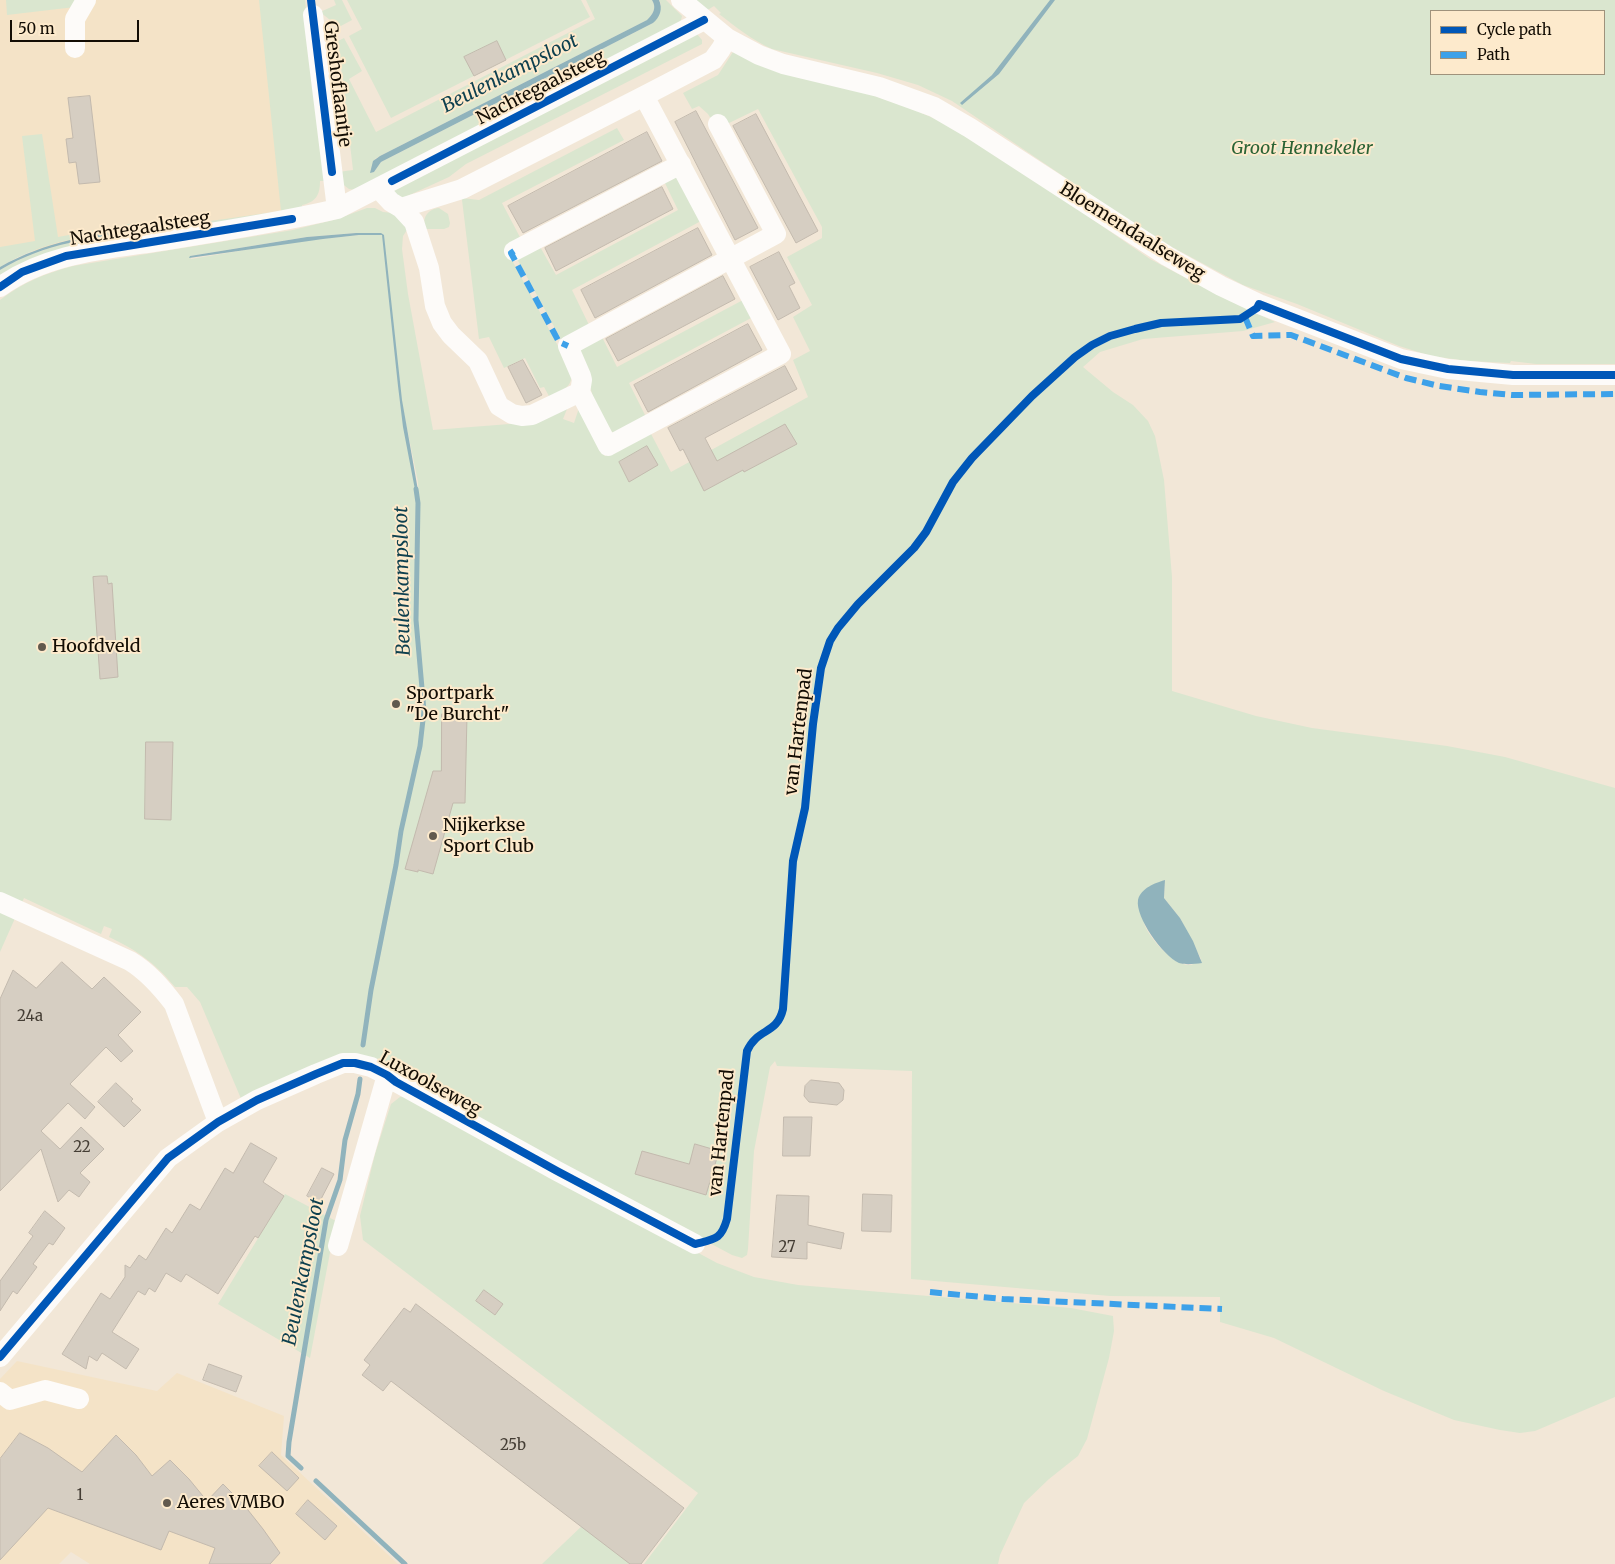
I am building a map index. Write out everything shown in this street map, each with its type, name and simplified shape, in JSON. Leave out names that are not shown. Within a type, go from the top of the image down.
[{"type":"street","points":[[74,48],[75,19],[86,0]]},
{"type":"street","name":"Bloemendaalseweg","points":[[680,0],[727,38],[759,55],[783,64],[879,87],[934,108],[970,128],[1129,232],[1221,286],[1259,304],[1401,359],[1448,369],[1497,374],[1615,375]]},
{"type":"street","name":"Greshoflaantje","points":[[313,15],[337,209]]},
{"type":"street","name":"Nachtegaalsteeg","points":[[0,287],[28,269],[66,256],[279,222],[337,209],[704,20]]},
{"type":"street","points":[[401,208],[462,188],[644,96],[713,60],[727,38]]},
{"type":"street","points":[[644,96],[680,164],[731,258],[782,354],[608,446],[580,392],[582,386],[581,376],[568,346],[731,258],[776,234],[718,124]]},
{"type":"street","points":[[514,251],[680,164]]},
{"type":"street","points":[[378,188],[414,222],[429,268],[435,306],[442,323],[451,336],[478,361],[499,406],[512,414],[532,415],[580,392]]},
{"type":"street","points":[[0,902],[130,961],[144,970],[162,988],[174,1004],[218,1122]]},
{"type":"street","name":"Luxoolseweg","points":[[0,1356],[168,1158],[218,1122],[265,1097],[343,1063],[355,1063],[371,1067],[387,1075],[396,1082],[557,1171],[695,1244]]},
{"type":"street","name":"Luxoolseweg","points":[[338,1246],[387,1075]]},
{"type":"street","points":[[0,1392],[10,1400],[45,1390],[79,1399]]},
{"type":"shaded area","points":[[0,0],[285,0],[300,212],[0,256]]},
{"type":"shaded area","name":"Aeres VMBO","points":[[17,1361],[157,1391],[177,1373],[284,1416],[281,1455],[398,1564],[90,1564],[71,1552],[59,1564],[0,1564],[0,1379]]},
{"type":"green space","points":[[6,0],[79,0],[75,7],[7,15]]},
{"type":"green space","points":[[259,0],[305,0],[325,181],[320,181],[318,194],[314,200],[302,205],[303,211],[0,279],[0,270],[37,252],[75,241],[144,229],[142,227],[69,240],[34,250],[0,267],[0,247],[35,241],[22,136],[42,134],[58,237],[139,222],[175,226],[281,211]]},
{"type":"green space","points":[[334,0],[342,0],[352,20],[339,27],[320,12],[336,5]]},
{"type":"green space","points":[[347,0],[581,0],[590,17],[391,118],[349,36],[362,29]]},
{"type":"green space","points":[[586,0],[652,0],[654,8],[653,13],[647,20],[380,156],[375,159],[374,172],[381,162],[653,23],[661,4],[659,0],[666,0],[682,16],[680,24],[355,190],[349,189],[341,183],[338,172],[353,170],[338,41],[344,38],[362,71],[349,79],[376,132],[595,19]]},
{"type":"green space","name":"Groot Hennekeler","points":[[692,0],[1615,0],[1615,364],[1536,364],[1511,361],[1510,363],[1468,361],[1431,356],[1399,346],[1297,304],[1243,285],[1172,247],[952,101],[918,85],[877,73],[772,49],[758,42],[719,14],[721,13],[714,6],[706,11]]},
{"type":"green space","points":[[697,34],[702,40],[702,44],[466,164],[449,177],[403,198],[398,198],[393,191]]},
{"type":"green space","points":[[733,52],[838,83],[938,120],[1018,168],[1150,259],[1220,296],[1275,322],[1243,331],[1143,339],[1100,352],[1083,367],[1113,392],[1133,405],[1148,421],[1155,436],[1164,480],[1172,577],[1172,691],[1256,716],[1312,728],[1447,746],[1505,757],[1615,788],[1615,1397],[1535,1431],[1520,1433],[1500,1430],[1454,1420],[1384,1391],[1274,1338],[1220,1322],[1220,1297],[1110,1296],[911,1279],[912,1071],[777,1066],[775,1061],[770,1067],[754,1151],[748,1249],[747,1255],[742,1258],[732,1255],[368,1060],[242,1101],[200,1002],[187,987],[175,987],[145,958],[109,937],[112,929],[104,926],[101,934],[24,898],[0,952],[0,300],[17,288],[35,279],[73,266],[293,230],[337,219],[367,208],[375,208],[383,212],[393,213],[401,218],[407,230],[403,236],[402,249],[408,294],[433,430],[522,423],[569,404],[563,419],[574,423],[579,408],[605,456],[650,432],[671,472],[808,397],[793,360],[810,351],[793,317],[812,305],[787,257],[822,238],[822,227],[758,109],[727,124],[714,124],[708,114],[699,106],[692,109],[683,93],[718,75]],"holes":[[[378,233],[293,242],[191,259],[190,256],[307,237]],[[403,409],[418,482],[419,512]],[[1165,880],[1164,898],[1180,918],[1201,959],[1191,965],[1184,964],[1170,956],[1156,943],[1144,923],[1140,896],[1147,888]]]},
{"type":"green space","points":[[617,128],[624,140],[502,203],[522,241],[506,249],[572,372],[572,378],[568,386],[550,398],[544,387],[540,388],[525,358],[504,368],[489,337],[479,339],[462,198],[479,200]]},
{"type":"green space","points":[[677,178],[701,221],[572,290],[590,327],[562,341],[516,257],[539,245],[556,275],[678,210],[663,179]]},
{"type":"green space","points":[[439,208],[448,214],[449,227],[444,229],[426,229],[424,221],[426,215],[432,210]]},
{"type":"green space","points":[[743,300],[753,317],[629,383],[647,419],[614,433],[612,432],[595,404],[581,350],[601,335],[617,367]]},
{"type":"green space","points":[[406,1096],[717,1263],[754,1277],[798,1285],[1071,1308],[1113,1316],[1114,1331],[1109,1358],[1087,1439],[1078,1456],[1049,1479],[1024,1503],[1000,1555],[998,1564],[644,1564],[698,1493],[363,1240],[360,1216],[375,1154],[391,1104],[400,1097]]},
{"type":"green space","points":[[285,1194],[336,1221],[310,1358],[218,1304]]},
{"type":"green space","points":[[585,1523],[640,1564],[542,1564]]},
{"type":"water","points":[[652,0],[659,0],[661,7],[659,15],[653,23],[381,162],[374,172],[370,173],[373,161],[380,156],[647,20],[654,11]]},
{"type":"water","points":[[1050,0],[1055,0],[999,74],[962,105],[960,103],[992,75]]},
{"type":"water","points":[[142,227],[143,230],[87,239],[34,253],[0,270],[0,267],[17,258],[52,245],[87,236]]},
{"type":"water","points":[[381,233],[384,235],[402,400],[419,496],[416,495],[403,427],[382,235],[359,235],[323,239],[189,258],[190,256],[307,237]]},
{"type":"water","points":[[1165,880],[1164,898],[1180,918],[1193,941],[1202,963],[1179,963],[1165,953],[1145,926],[1138,907],[1138,900],[1142,892]]},
{"type":"building","points":[[497,41],[506,60],[474,76],[464,57]]},
{"type":"building","points":[[90,96],[100,182],[79,184],[76,162],[69,163],[66,139],[73,138],[68,98]]},
{"type":"building","points":[[696,111],[758,228],[735,240],[675,122]]},
{"type":"building","points":[[756,114],[818,231],[796,243],[733,126]]},
{"type":"building","points":[[647,132],[662,161],[523,233],[508,206]]},
{"type":"building","points":[[662,187],[673,209],[556,271],[545,248]]},
{"type":"building","points":[[698,228],[712,255],[595,318],[581,290]]},
{"type":"building","points":[[779,252],[795,283],[789,286],[800,308],[778,320],[750,267]]},
{"type":"building","points":[[723,276],[735,299],[618,361],[606,339]]},
{"type":"building","points":[[748,324],[762,350],[648,412],[634,385]]},
{"type":"building","points":[[523,360],[542,395],[526,403],[508,367]]},
{"type":"building","points":[[785,366],[797,389],[705,438],[717,461],[785,424],[797,444],[704,491],[683,449],[680,451],[668,428]]},
{"type":"building","points":[[647,446],[658,465],[629,482],[619,462]]},
{"type":"building","points":[[107,576],[108,584],[112,583],[118,677],[100,679],[93,577]]},
{"type":"building","points":[[442,714],[467,715],[465,803],[453,803],[433,874],[405,869],[433,771],[441,771]]},
{"type":"building","points":[[146,742],[173,742],[171,820],[145,819]]},
{"type":"building","points":[[62,962],[92,989],[104,977],[141,1012],[118,1035],[133,1051],[121,1062],[106,1047],[70,1084],[95,1107],[85,1119],[68,1103],[41,1131],[60,1149],[81,1127],[104,1149],[80,1173],[90,1182],[79,1197],[69,1190],[58,1202],[41,1149],[0,1191],[0,999],[13,970],[36,988]]},
{"type":"building","points":[[811,1080],[839,1083],[844,1090],[843,1100],[837,1105],[809,1102],[804,1096],[805,1086]]},
{"type":"building","points":[[116,1083],[133,1099],[131,1101],[141,1110],[124,1127],[98,1102]]},
{"type":"building","points":[[784,1117],[812,1117],[810,1156],[783,1156]]},
{"type":"building","points":[[251,1143],[277,1158],[263,1182],[284,1196],[258,1238],[255,1236],[218,1294],[186,1274],[181,1282],[166,1273],[155,1292],[149,1288],[145,1295],[138,1291],[112,1332],[139,1349],[126,1369],[102,1353],[97,1361],[89,1356],[86,1369],[62,1354],[101,1293],[110,1299],[125,1277],[125,1265],[130,1268],[139,1255],[146,1260],[166,1228],[172,1233],[190,1204],[200,1210],[225,1168],[233,1173]]},
{"type":"building","points":[[695,1144],[719,1151],[706,1195],[635,1174],[642,1151],[689,1164]]},
{"type":"building","points":[[322,1168],[334,1174],[319,1203],[307,1196]]},
{"type":"building","points":[[863,1194],[892,1195],[891,1232],[862,1231]]},
{"type":"building","points":[[777,1195],[809,1196],[808,1225],[844,1233],[841,1249],[807,1242],[807,1259],[772,1257]]},
{"type":"building","points":[[45,1211],[65,1228],[53,1245],[49,1243],[33,1264],[37,1267],[17,1294],[13,1291],[0,1311],[0,1281],[33,1236],[29,1233]]},
{"type":"building","points":[[484,1290],[503,1304],[495,1315],[476,1301]]},
{"type":"building","points":[[416,1304],[684,1508],[641,1564],[630,1564],[391,1381],[383,1391],[362,1375],[370,1365],[364,1360],[404,1308],[410,1312]]},
{"type":"building","points":[[209,1364],[242,1376],[236,1392],[203,1380]]},
{"type":"building","points":[[20,1433],[48,1448],[82,1472],[116,1435],[136,1455],[152,1476],[170,1460],[207,1501],[223,1484],[244,1505],[280,1553],[270,1564],[209,1564],[215,1548],[169,1531],[161,1550],[48,1508],[0,1560],[0,1459]]},
{"type":"building","points":[[272,1452],[299,1478],[287,1491],[259,1466]]},
{"type":"building","points":[[308,1500],[337,1526],[325,1540],[296,1514]]},
{"type":"waterway","name":"Beulenkampsloot","points":[[363,1045],[371,990],[401,831],[420,746],[424,711],[416,620],[418,503],[416,489]]},
{"type":"waterway","name":"Beulenkampsloot","points":[[301,1468],[288,1456],[289,1442],[326,1220],[340,1180],[345,1140],[358,1094],[360,1079]]},
{"type":"waterway","name":"Beulenkampsloot","points":[[316,1481],[405,1564]]},
{"type":"marked path","points":[[514,251],[511,253],[559,342],[568,346]]},
{"type":"marked path","points":[[1245,317],[1253,336],[1291,335],[1406,378],[1439,386],[1512,395],[1615,394]]},
{"type":"marked path","points":[[930,1292],[1003,1299],[1222,1309]]},
{"type":"cycle path","points":[[311,0],[332,172]]},
{"type":"cycle path","points":[[392,181],[704,20]]},
{"type":"cycle path","points":[[0,287],[22,272],[66,256],[292,219]]},
{"type":"cycle path","name":"van Hartenpad","points":[[0,1357],[168,1158],[218,1122],[257,1100],[343,1063],[355,1063],[371,1067],[387,1075],[396,1082],[557,1171],[695,1244],[720,1235],[727,1219],[747,1051],[756,1038],[776,1023],[783,1009],[793,861],[805,808],[813,724],[821,668],[830,641],[858,604],[914,548],[926,532],[953,482],[972,458],[1032,396],[1075,357],[1092,345],[1110,336],[1161,323],[1240,319],[1257,308],[1259,304],[1401,359],[1448,369],[1513,375],[1615,375]]},
{"type":"place","name":"Hoofdveld","points":[[42,647]]},
{"type":"place","name":"Sportpark \"De Burcht\"","points":[[396,704]]},
{"type":"place","name":"Nijkerkse Sport Club","points":[[433,836]]},
{"type":"place","name":"Aeres VMBO","points":[[167,1503]]}]
